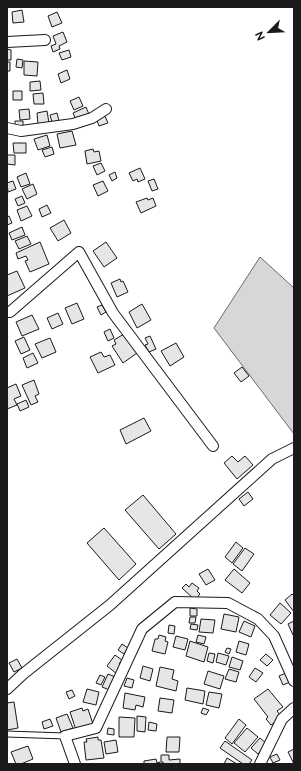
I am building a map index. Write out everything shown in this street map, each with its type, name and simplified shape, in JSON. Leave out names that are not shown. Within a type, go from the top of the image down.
[{"type":"street","points":[[7,42],[45,40]]},
{"type":"street","points":[[7,128],[21,131],[73,124],[92,118],[106,109]]},
{"type":"street","points":[[7,312],[10,312],[79,252],[113,313],[213,446]]},
{"type":"street","points":[[7,689],[23,674],[110,605],[272,460],[294,448]]},
{"type":"street","points":[[75,764],[65,736],[96,728],[142,629],[175,602],[228,603],[258,619],[274,636],[294,681]]},
{"type":"street","points":[[260,764],[282,719],[294,708]]},
{"type":"lane","points":[[7,734],[65,736]]},
{"type":"shaded area","points":[[260,257],[294,288],[294,434],[214,328]]},
{"type":"building","points":[[22,10],[24,22],[13,23],[12,12]]},
{"type":"building","points":[[57,12],[62,23],[52,27],[48,16]]},
{"type":"building","points":[[63,32],[67,42],[59,46],[60,49],[53,52],[51,46],[56,44],[53,36]]},
{"type":"building","points":[[7,49],[11,50],[11,60],[7,60]]},
{"type":"building","points":[[69,50],[71,57],[62,60],[59,53]]},
{"type":"building","points":[[17,59],[23,60],[22,68],[16,67]]},
{"type":"building","points":[[24,61],[38,62],[37,76],[24,75]]},
{"type":"building","points":[[7,62],[10,62],[10,71],[7,71]]},
{"type":"building","points":[[67,70],[70,79],[61,83],[58,74]]},
{"type":"building","points":[[40,81],[41,90],[30,91],[30,82]]},
{"type":"building","points":[[13,91],[22,91],[22,100],[13,100]]},
{"type":"building","points":[[43,93],[44,104],[34,104],[33,94]]},
{"type":"building","points":[[79,97],[83,106],[74,110],[70,101]]},
{"type":"building","points":[[86,107],[90,117],[77,122],[73,113]]},
{"type":"building","points":[[29,109],[30,119],[20,120],[19,110]]},
{"type":"building","points":[[47,111],[49,123],[38,125],[37,113]]},
{"type":"building","points":[[57,113],[59,121],[52,122],[50,115]]},
{"type":"building","points":[[104,114],[108,123],[99,126],[96,118]]},
{"type":"building","points":[[15,121],[23,121],[23,127],[15,127]]},
{"type":"building","points":[[72,131],[76,145],[60,148],[57,134]]},
{"type":"building","points":[[47,135],[50,146],[38,150],[34,139]]},
{"type":"building","points":[[13,143],[26,143],[26,153],[14,153]]},
{"type":"building","points":[[52,147],[54,154],[45,157],[42,150]]},
{"type":"building","points":[[93,149],[94,152],[99,151],[101,161],[87,164],[85,151]]},
{"type":"building","points":[[7,155],[15,155],[15,165],[7,164]]},
{"type":"building","points":[[101,163],[105,171],[97,175],[93,166]]},
{"type":"building","points":[[140,168],[145,179],[138,182],[137,179],[133,181],[129,173]]},
{"type":"building","points":[[115,172],[117,178],[112,181],[109,175]]},
{"type":"building","points":[[26,173],[30,184],[21,187],[17,177]]},
{"type":"building","points":[[154,179],[158,189],[152,191],[148,181]]},
{"type":"building","points":[[13,181],[16,189],[8,192],[7,183]]},
{"type":"building","points":[[103,181],[108,191],[98,196],[93,185]]},
{"type":"building","points":[[33,184],[37,194],[27,199],[22,189]]},
{"type":"building","points":[[22,196],[25,203],[18,206],[15,199]]},
{"type":"building","points":[[147,198],[148,200],[153,198],[156,206],[141,213],[136,202]]},
{"type":"building","points":[[47,205],[51,213],[42,217],[39,209]]},
{"type":"building","points":[[27,206],[32,216],[21,221],[17,210]]},
{"type":"building","points":[[9,216],[12,223],[7,225],[7,217]]},
{"type":"building","points":[[64,220],[71,233],[58,241],[50,228]]},
{"type":"building","points":[[22,227],[25,235],[12,240],[9,233]]},
{"type":"building","points":[[27,236],[31,244],[19,249],[15,241]]},
{"type":"building","points":[[40,242],[49,264],[30,272],[25,261],[28,260],[26,256],[18,259],[16,253]]},
{"type":"building","points":[[106,242],[117,258],[104,267],[93,251]]},
{"type":"building","points":[[17,271],[25,288],[7,296],[7,275]]},
{"type":"building","points":[[120,279],[121,282],[123,281],[128,292],[117,297],[111,283]]},
{"type":"building","points":[[77,303],[84,319],[72,324],[65,308]]},
{"type":"building","points":[[142,304],[151,320],[137,328],[129,312]]},
{"type":"building","points":[[102,305],[106,312],[101,315],[97,307]]},
{"type":"building","points":[[58,313],[63,324],[52,329],[47,318]]},
{"type":"building","points":[[32,315],[39,329],[22,336],[16,322]]},
{"type":"building","points":[[110,329],[114,338],[108,341],[104,332]]},
{"type":"building","points":[[124,334],[137,353],[123,363],[112,346],[116,344],[114,340]]},
{"type":"building","points":[[150,336],[156,349],[149,352],[145,345],[148,344],[145,338]]},
{"type":"building","points":[[24,337],[30,350],[21,354],[15,341]]},
{"type":"building","points":[[50,338],[56,352],[42,358],[35,344]]},
{"type":"building","points":[[176,343],[184,357],[170,366],[161,351]]},
{"type":"building","points":[[101,352],[104,357],[110,355],[115,365],[98,373],[90,357]]},
{"type":"building","points":[[33,353],[38,363],[27,368],[23,358]]},
{"type":"building","points":[[242,367],[249,376],[241,382],[234,373]]},
{"type":"building","points":[[34,380],[39,394],[35,396],[38,402],[31,405],[22,385]]},
{"type":"building","points":[[16,384],[21,396],[14,399],[17,405],[7,409],[7,388]]},
{"type":"building","points":[[26,400],[29,407],[20,411],[17,404]]},
{"type":"building","points":[[144,418],[151,431],[126,444],[120,430]]},
{"type":"building","points":[[232,456],[238,462],[245,456],[253,465],[237,479],[224,463]]},
{"type":"building","points":[[248,492],[253,499],[244,506],[239,499]]},
{"type":"building","points":[[143,495],[176,534],[159,549],[125,510]]},
{"type":"building","points":[[104,528],[136,564],[119,580],[87,543]]},
{"type":"building","points":[[236,542],[243,548],[232,563],[225,557]]},
{"type":"building","points":[[245,548],[254,554],[242,571],[233,564]]},
{"type":"building","points":[[208,569],[215,580],[206,585],[199,574]]},
{"type":"building","points":[[234,569],[250,583],[242,593],[225,580]]},
{"type":"building","points":[[192,583],[199,588],[197,591],[200,594],[195,600],[182,588],[186,584],[189,587]]},
{"type":"building","points":[[292,594],[294,596],[294,612],[285,600]]},
{"type":"building","points":[[280,603],[291,613],[281,624],[270,615]]},
{"type":"building","points":[[190,608],[197,609],[197,616],[190,616]]},
{"type":"building","points":[[224,614],[239,617],[236,632],[221,629]]},
{"type":"building","points":[[190,617],[196,617],[195,623],[189,623]]},
{"type":"building","points":[[201,619],[215,620],[213,633],[199,632]]},
{"type":"building","points":[[244,621],[255,626],[251,637],[239,632]]},
{"type":"building","points":[[294,621],[294,634],[293,635],[288,624]]},
{"type":"building","points":[[191,624],[198,625],[197,630],[190,629]]},
{"type":"building","points":[[169,625],[175,626],[174,634],[168,633]]},
{"type":"building","points":[[159,635],[166,637],[165,641],[168,642],[165,654],[152,651],[155,639],[158,639]]},
{"type":"building","points":[[198,635],[206,637],[204,644],[196,642]]},
{"type":"building","points":[[176,636],[188,639],[185,650],[173,647]]},
{"type":"building","points":[[190,641],[208,647],[204,662],[186,656]]},
{"type":"building","points":[[239,641],[249,644],[246,655],[236,652]]},
{"type":"building","points":[[122,644],[128,648],[124,654],[118,650]]},
{"type":"building","points":[[227,648],[231,649],[229,654],[225,652]]},
{"type":"building","points":[[209,653],[215,654],[213,663],[207,661]]},
{"type":"building","points":[[218,653],[229,656],[226,665],[216,662]]},
{"type":"building","points":[[266,654],[273,660],[267,666],[260,660]]},
{"type":"building","points":[[115,655],[122,660],[119,664],[122,666],[117,674],[107,666]]},
{"type":"building","points":[[232,657],[243,661],[240,670],[229,667]]},
{"type":"building","points":[[17,659],[22,668],[14,672],[9,663]]},
{"type":"building","points":[[143,666],[153,669],[150,681],[140,678]]},
{"type":"building","points":[[160,667],[174,670],[172,679],[178,681],[176,691],[156,686]]},
{"type":"building","points":[[255,668],[263,673],[256,682],[249,677]]},
{"type":"building","points":[[229,669],[239,672],[236,682],[225,679]]},
{"type":"building","points":[[208,671],[224,676],[220,689],[204,684]]},
{"type":"building","points":[[286,673],[290,682],[283,685],[279,676]]},
{"type":"building","points":[[108,674],[118,678],[112,691],[102,687]]},
{"type":"building","points":[[100,675],[105,677],[101,685],[96,683]]},
{"type":"building","points":[[127,678],[134,680],[132,688],[124,686]]},
{"type":"building","points":[[187,688],[205,691],[203,704],[185,700]]},
{"type":"building","points":[[87,689],[99,692],[96,705],[83,702]]},
{"type":"building","points":[[268,689],[283,707],[277,711],[282,717],[271,725],[266,719],[268,717],[254,699]]},
{"type":"building","points":[[72,690],[75,696],[69,699],[66,692]]},
{"type":"building","points":[[209,692],[222,694],[219,708],[206,705]]},
{"type":"building","points":[[125,693],[145,697],[143,707],[136,705],[135,710],[123,708]]},
{"type":"building","points":[[160,698],[174,700],[172,713],[158,711]]},
{"type":"building","points":[[14,702],[18,728],[7,730],[7,703]]},
{"type":"building","points":[[82,708],[83,711],[88,709],[93,724],[76,730],[70,712]]},
{"type":"building","points":[[203,708],[209,710],[206,715],[201,713]]},
{"type":"building","points":[[67,714],[73,728],[61,732],[56,718]]},
{"type":"building","points":[[137,716],[146,717],[145,732],[137,731]]},
{"type":"building","points":[[119,717],[135,718],[134,737],[119,737]]},
{"type":"building","points":[[50,719],[53,726],[44,729],[42,722]]},
{"type":"building","points":[[239,719],[246,725],[232,744],[225,738]]},
{"type":"building","points":[[149,722],[157,724],[156,731],[148,730]]},
{"type":"building","points":[[108,728],[114,729],[114,735],[107,734]]},
{"type":"building","points":[[247,728],[258,737],[245,752],[234,743]]},
{"type":"building","points":[[98,737],[98,740],[101,740],[104,758],[86,760],[84,742],[87,742],[86,739]]},
{"type":"building","points":[[167,737],[180,737],[179,752],[166,752]]},
{"type":"building","points":[[260,738],[267,744],[258,754],[251,748]]},
{"type":"building","points":[[116,740],[118,752],[106,754],[104,742]]},
{"type":"building","points":[[225,741],[252,760],[249,764],[243,764],[220,748]]},
{"type":"building","points":[[28,746],[33,759],[21,764],[16,764],[11,752]]},
{"type":"building","points":[[294,749],[294,764],[288,752]]},
{"type":"building","points":[[277,754],[280,760],[273,763],[270,757]]},
{"type":"building","points":[[161,755],[169,755],[169,760],[180,759],[180,764],[164,764],[161,762]]},
{"type":"building","points":[[227,758],[237,764],[224,764]]},
{"type":"building","points":[[156,759],[157,763],[160,762],[160,764],[144,764],[144,761]]}]
